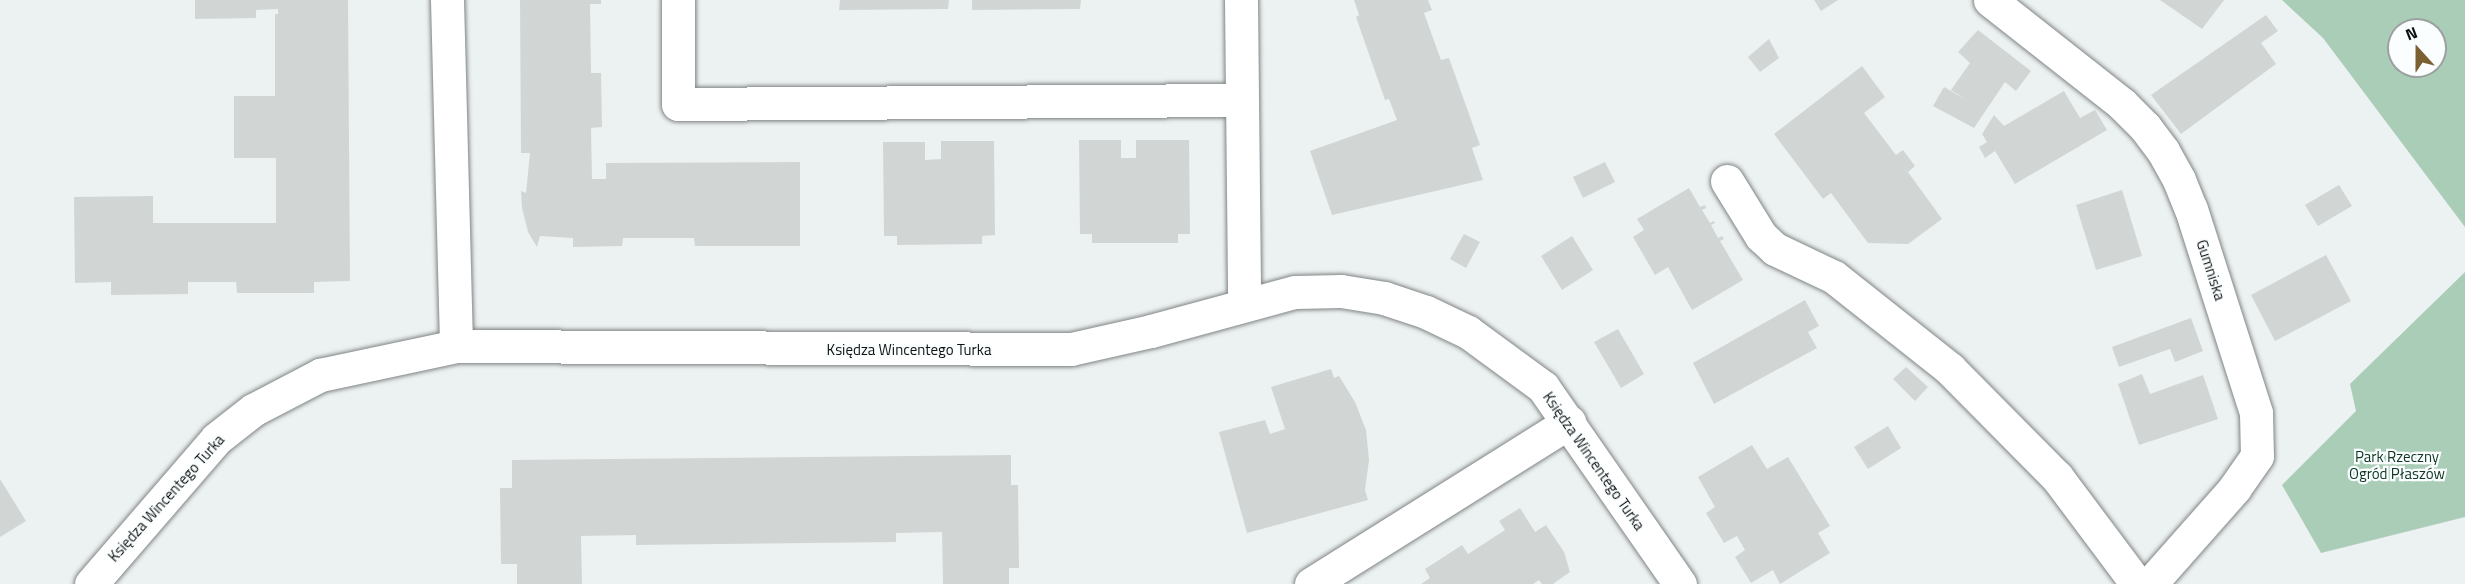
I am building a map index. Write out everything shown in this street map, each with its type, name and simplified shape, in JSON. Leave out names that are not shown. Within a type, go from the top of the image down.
[{"type":"street","points":[[447,0],[456,346]]},
{"type":"street","points":[[678,0],[678,104],[1242,100]]},
{"type":"street","points":[[1241,0],[1244,305]]},
{"type":"street","name":"Gumniska","points":[[1990,0],[2122,104],[2145,127],[2163,151],[2191,209],[2256,413],[2257,456],[2235,488],[2150,584]]},
{"type":"street","points":[[1727,182],[1761,236],[1775,249],[1834,277],[1957,376],[2057,477],[2137,584]]},
{"type":"street","name":"Księdza Wincentego Turka","points":[[91,584],[216,439],[253,410],[320,375],[456,346],[1071,349],[1151,331],[1295,292],[1341,291],[1384,298],[1426,312],[1468,332],[1504,356],[1543,387],[1680,584]]},
{"type":"street","points":[[1311,584],[1569,422]]},
{"type":"green space","points":[[2282,0],[2465,0],[2465,227],[2323,38]]},
{"type":"green space","name":"Park Rzeczny Ogród Płaszów","points":[[2465,272],[2465,517],[2321,553],[2282,485],[2356,411],[2350,384]]},
{"type":"building","points":[[195,0],[348,0],[350,281],[314,282],[314,293],[237,293],[236,282],[188,282],[188,294],[111,295],[111,282],[75,283],[74,197],[153,196],[153,223],[276,223],[276,158],[234,158],[234,96],[275,96],[275,14],[278,14],[278,9],[256,10],[256,18],[195,19]]},
{"type":"building","points":[[520,0],[601,0],[601,4],[590,4],[591,73],[601,73],[602,127],[591,128],[592,179],[606,179],[606,163],[800,162],[800,246],[695,246],[694,238],[623,238],[622,246],[573,247],[573,238],[540,236],[537,247],[528,232],[522,208],[521,191],[526,193],[530,153],[521,153]]},
{"type":"building","points":[[840,0],[949,0],[948,9],[839,10]]},
{"type":"building","points":[[972,0],[1081,0],[1080,9],[972,10]]},
{"type":"building","points":[[1354,0],[1428,0],[1432,10],[1424,13],[1441,60],[1449,58],[1480,145],[1472,148],[1483,180],[1332,215],[1310,151],[1397,120],[1389,99],[1385,100],[1356,17],[1359,15]]},
{"type":"building","points":[[1814,0],[1838,0],[1821,11]]},
{"type":"building","points":[[2160,0],[2224,0],[2202,29]]},
{"type":"building","points":[[2266,15],[2278,31],[2261,43],[2276,64],[2181,134],[2151,95]]},
{"type":"building","points":[[1978,30],[2031,71],[2016,91],[2005,82],[1974,128],[1933,106],[1944,87],[1967,100],[1951,90],[1970,63],[1958,52]]},
{"type":"building","points":[[1769,39],[1779,58],[1760,72],[1748,57]]},
{"type":"building","points":[[1862,66],[1885,97],[1864,113],[1896,155],[1903,150],[1915,166],[1908,172],[1942,219],[1908,244],[1868,243],[1831,193],[1823,199],[1774,134]]},
{"type":"building","points":[[2064,91],[2080,118],[2095,110],[2107,130],[2015,184],[1995,151],[1985,158],[1979,147],[1987,142],[1982,134],[1994,115],[2004,126]]},
{"type":"building","points":[[1079,140],[1121,140],[1121,158],[1136,158],[1136,140],[1189,140],[1190,234],[1178,234],[1178,243],[1092,243],[1092,234],[1080,234]]},
{"type":"building","points":[[941,141],[994,141],[995,235],[982,236],[982,244],[897,245],[897,236],[884,236],[883,142],[925,142],[925,160],[941,159]]},
{"type":"building","points":[[1605,162],[1615,182],[1583,198],[1573,177]]},
{"type":"building","points":[[2339,185],[2352,206],[2318,226],[2305,205]]},
{"type":"building","points":[[1689,188],[1700,207],[1705,205],[1706,208],[1702,210],[1710,223],[1714,221],[1715,223],[1711,225],[1718,238],[1722,236],[1724,239],[1720,241],[1743,280],[1692,310],[1668,267],[1655,275],[1633,237],[1644,230],[1637,219]]},
{"type":"building","points":[[2122,190],[2142,256],[2096,270],[2076,205]]},
{"type":"building","points":[[1464,234],[1480,242],[1466,268],[1450,259]]},
{"type":"building","points":[[1572,236],[1593,270],[1562,290],[1541,256]]},
{"type":"building","points":[[2326,255],[2351,301],[2275,341],[2251,295]]},
{"type":"building","points":[[1805,300],[1819,326],[1808,332],[1817,348],[1714,404],[1693,363]]},
{"type":"building","points":[[2191,318],[2203,351],[2175,362],[2170,349],[2119,367],[2112,347]]},
{"type":"building","points":[[1618,329],[1644,374],[1621,388],[1594,342]]},
{"type":"building","points":[[1906,367],[1928,387],[1915,401],[1893,379]]},
{"type":"building","points":[[1331,369],[1334,378],[1339,376],[1355,402],[1366,430],[1369,460],[1365,490],[1368,500],[1247,533],[1219,432],[1265,420],[1270,434],[1285,429],[1271,387]]},
{"type":"building","points":[[2142,374],[2150,394],[2203,375],[2218,419],[2139,445],[2118,384]]},
{"type":"building","points":[[1888,426],[1901,448],[1868,469],[1854,447]]},
{"type":"building","points":[[1752,445],[1767,469],[1788,457],[1830,526],[1818,533],[1830,553],[1780,584],[1773,570],[1751,583],[1735,557],[1745,550],[1737,536],[1724,543],[1706,513],[1715,507],[1698,477]]},
{"type":"building","points":[[1011,455],[1011,485],[1018,485],[1019,568],[1009,568],[1009,584],[943,584],[942,532],[896,533],[896,542],[636,545],[636,535],[581,536],[582,584],[517,584],[517,564],[501,564],[500,488],[512,488],[512,460]]},
{"type":"building","points":[[0,479],[26,521],[0,537]]},
{"type":"building","points":[[1520,508],[1535,532],[1546,525],[1564,552],[1570,572],[1553,584],[1542,584],[1539,580],[1533,584],[1421,584],[1430,578],[1425,569],[1462,545],[1468,554],[1505,530],[1499,521]]}]
